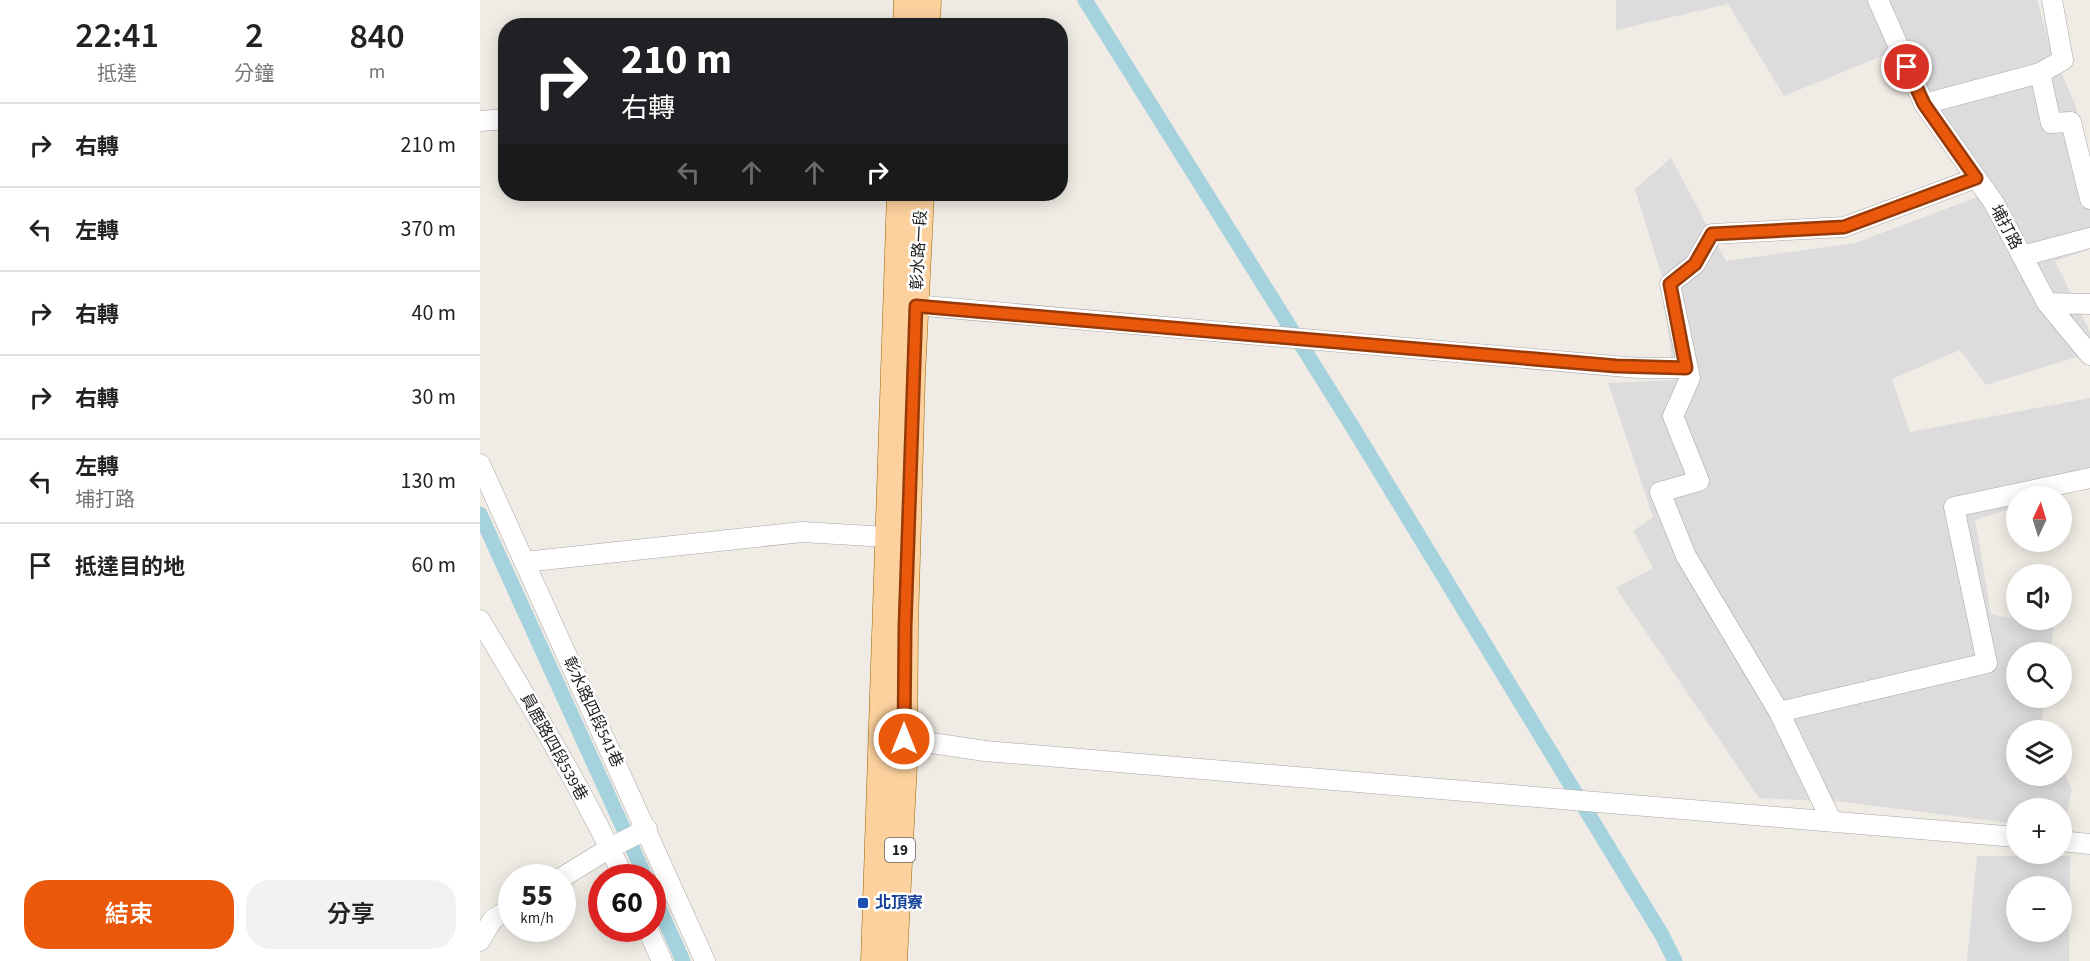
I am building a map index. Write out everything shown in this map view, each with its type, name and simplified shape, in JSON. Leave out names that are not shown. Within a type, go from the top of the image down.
[{"type":"main road","points":[[906,18],[907,0]]},
{"type":"main road","points":[[927,18],[928,0]]},
{"type":"main road","name":"彰水路一段","points":[[893,739],[906,603],[906,305],[900,201]]},
{"type":"main road","name":"彰水路一段","points":[[893,739],[888,537],[906,305],[920,201]]},
{"type":"main road","name":"19","points":[[874,961],[893,739]]},
{"type":"main road","name":"19","points":[[893,739],[894,961]]},
{"type":"street","name":"埔打路","points":[[1878,0],[1924,104],[1994,203],[2052,309],[2090,355]]},
{"type":"street","points":[[1924,104],[2040,73],[2063,60],[2052,0]]},
{"type":"street","points":[[2040,73],[2051,123],[2071,122],[2090,199]]},
{"type":"street","points":[[480,121],[498,120]]},
{"type":"street","points":[[1831,820],[1779,712],[1686,556],[1660,492],[1699,481],[1673,416],[1690,378],[1686,368],[1670,284],[1695,264],[1712,234],[1844,227],[1976,178]]},
{"type":"street","points":[[2022,255],[2090,238]]},
{"type":"street","points":[[2052,309],[2090,304]]},
{"type":"street","points":[[906,305],[1627,367],[1686,368]]},
{"type":"street","points":[[2052,309],[2090,316]]},
{"type":"street","name":"彰水路四段541巷","points":[[480,464],[705,961]]},
{"type":"street","points":[[1779,712],[1987,663],[1954,507],[2090,478]]},
{"type":"street","points":[[524,562],[802,532],[888,537]]},
{"type":"street","name":"員鹿路四段539巷","points":[[480,620],[539,718],[617,864]]},
{"type":"street","points":[[893,739],[985,751],[2006,836]]},
{"type":"street","points":[[576,869],[646,829]]},
{"type":"street","points":[[2072,842],[2090,844]]},
{"type":"street","points":[[480,941],[493,919],[498,916]]},
{"type":"street","points":[[653,942],[662,961]]},
{"type":"shaded area","points":[[1616,0],[2037,0],[2051,49],[2075,104],[2090,162],[2090,249],[2055,261],[2090,332],[2090,353],[1986,385],[1960,350],[1892,379],[1910,432],[2090,398],[2090,484],[2072,487],[2006,486],[2006,510],[1975,520],[1991,614],[2006,617],[2006,630],[2054,630],[2052,642],[2006,642],[2006,708],[2043,708],[2042,720],[2006,720],[2006,786],[2070,786],[2072,790],[2070,798],[2006,798],[2006,823],[1844,802],[1759,798],[1616,588],[1653,568],[1633,531],[1653,517],[1608,383],[1674,380],[1662,277],[1635,189],[1671,158],[1726,261],[1855,243],[1980,196],[1885,55],[1784,96],[1728,4],[1616,30]]},
{"type":"shaded area","points":[[1977,856],[2006,856],[2006,864],[2070,864],[2070,876],[2006,876],[2006,942],[2069,942],[2069,961],[1967,961]]},
{"type":"waterway","points":[[1085,0],[1352,426],[1662,935],[1675,961]]},
{"type":"waterway","points":[[480,514],[640,864]]},
{"type":"waterway","points":[[666,923],[683,961]]},
{"type":"place","name":"北頂寮","points":[[863,903]]},
{"type":"route","points":[[904,739],[905,627],[916,306],[1638,368],[1686,368],[1670,284],[1695,264],[1712,234],[1844,227],[1976,178],[1924,104],[1907,67]]}]
